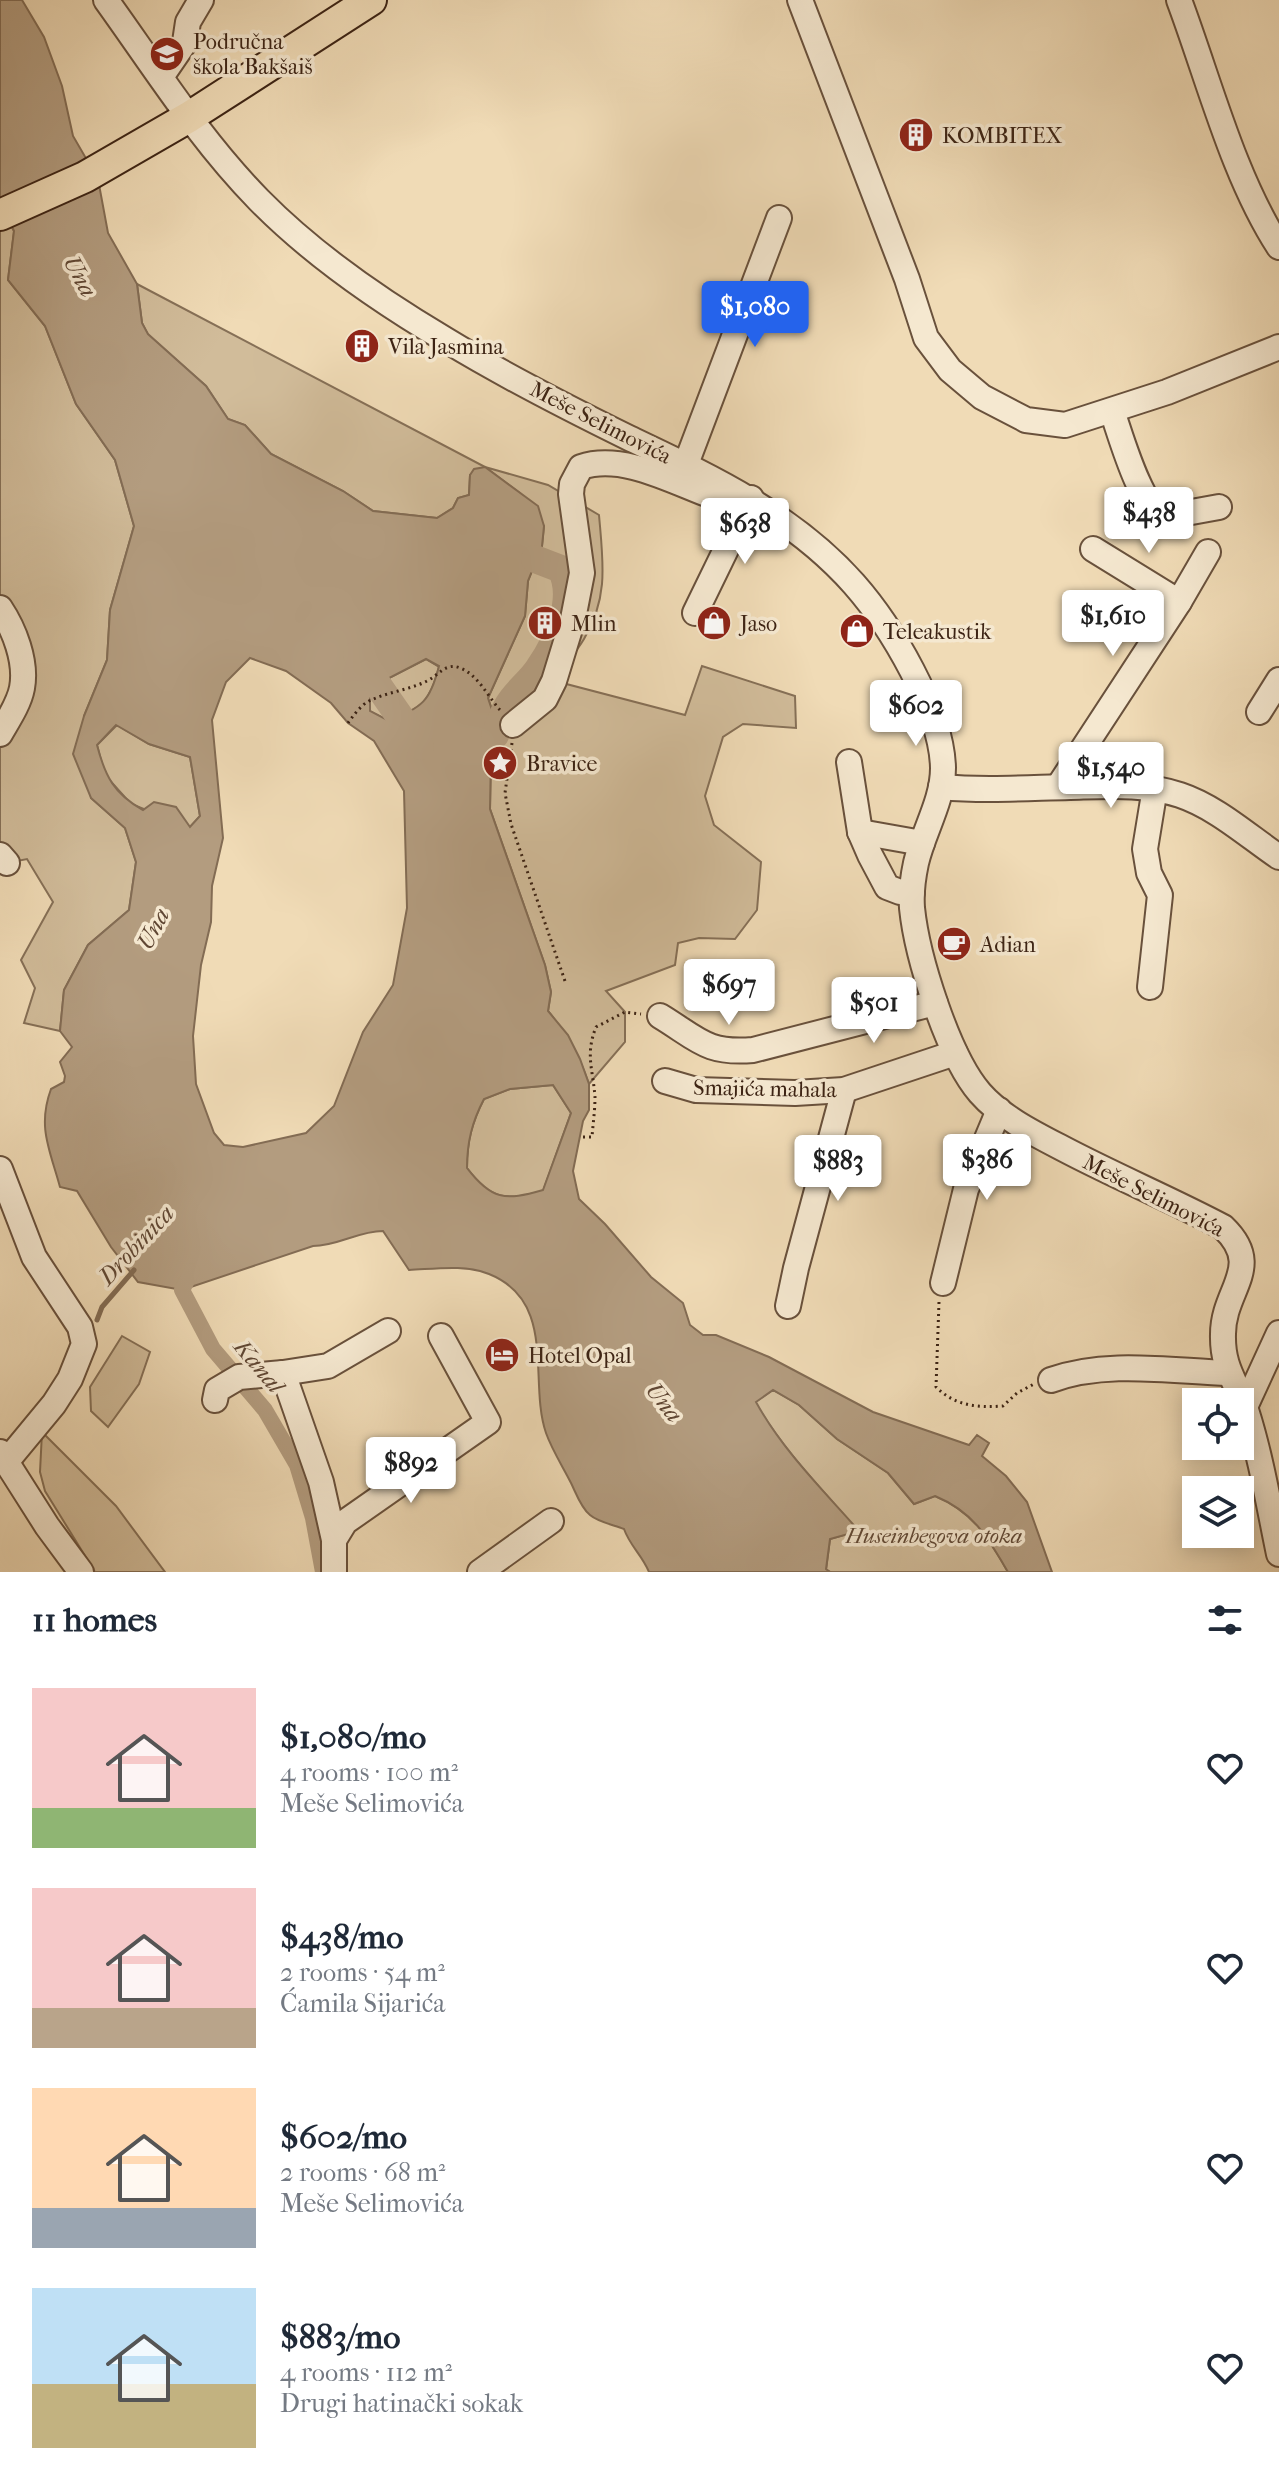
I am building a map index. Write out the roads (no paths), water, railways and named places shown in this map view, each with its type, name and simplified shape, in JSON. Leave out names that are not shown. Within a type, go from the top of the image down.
[{"type":"main road","points":[[0,215],[85,177],[189,117],[371,0]]},
{"type":"street","name":"Meše Selimovića","points":[[106,0],[189,117],[256,197],[291,231],[391,305],[490,365],[686,464],[749,503],[817,548],[854,584],[906,659],[939,738],[943,767],[941,787],[922,843],[912,892],[912,909],[935,1003],[955,1053],[980,1093],[999,1110],[1044,1139],[1223,1227],[1234,1237],[1243,1261],[1224,1317],[1223,1346],[1228,1373],[1236,1388]]},
{"type":"street","points":[[161,77],[185,42],[188,22],[201,0]]},
{"type":"street","points":[[800,0],[907,279],[926,338],[950,370],[982,397],[1026,420],[1065,425],[1112,411],[1279,347]]},
{"type":"street","points":[[1179,0],[1236,157],[1262,221],[1279,247]]},
{"type":"street","points":[[686,464],[779,218]]},
{"type":"street","points":[[1112,411],[1141,487],[1157,514],[1164,517],[1219,507]]},
{"type":"street","points":[[513,725],[545,699],[554,681],[573,619],[582,573],[571,494],[572,484],[581,467],[599,462],[629,465],[694,491],[749,503],[695,613]]},
{"type":"street","points":[[1093,549],[1179,602]]},
{"type":"street","points":[[1058,787],[1179,602],[1208,552]]},
{"type":"street","points":[[0,608],[16,636],[22,687],[0,734]]},
{"type":"street","points":[[1259,712],[1279,680]]},
{"type":"street","points":[[849,762],[860,832],[884,883],[900,892],[912,892]]},
{"type":"street","points":[[941,787],[975,790],[1123,785],[1155,788],[1182,795],[1214,811],[1279,857]]},
{"type":"street","points":[[1150,987],[1160,895],[1149,873],[1145,849],[1155,788]]},
{"type":"street","points":[[860,832],[922,843]]},
{"type":"street","points":[[660,1016],[707,1047],[753,1050],[935,1003]]},
{"type":"street","name":"Smajića mahala","points":[[665,1081],[696,1090],[795,1093],[844,1090],[955,1053]]},
{"type":"street","points":[[788,1306],[844,1090]]},
{"type":"street","points":[[943,1283],[966,1189],[999,1110]]},
{"type":"street","points":[[0,1169],[34,1257],[80,1327],[84,1344],[70,1379],[54,1404],[3,1457],[81,1572]]},
{"type":"street","points":[[216,1395],[239,1377],[328,1366],[388,1331]]},
{"type":"street","points":[[1254,1388],[1279,1333]]},
{"type":"street","points":[[334,1540],[345,1522],[488,1422],[441,1336]]},
{"type":"street","points":[[1051,1380],[1072,1372],[1099,1370],[1228,1373]]},
{"type":"street","points":[[283,1373],[321,1482],[334,1540],[334,1572]]},
{"type":"street","name":"Meše Selimovića","points":[[1254,1446],[1279,1554]]},
{"type":"street","points":[[480,1572],[551,1521]]},
{"type":"water","points":[[0,0],[22,0],[44,37],[62,86],[73,136],[98,179],[108,233],[137,284],[142,323],[148,334],[206,386],[228,419],[245,425],[271,454],[343,491],[373,511],[437,518],[453,508],[458,498],[469,495],[470,475],[474,469],[485,467],[538,506],[544,526],[542,546],[528,581],[525,616],[488,698],[496,741],[491,755],[490,809],[545,965],[551,992],[548,1011],[568,1035],[589,1084],[589,1110],[583,1121],[573,1171],[579,1199],[651,1277],[683,1303],[690,1325],[703,1335],[716,1335],[769,1357],[873,1412],[969,1445],[977,1435],[989,1443],[982,1456],[1006,1476],[1027,1502],[1052,1572],[1008,1572],[979,1527],[960,1510],[935,1496],[914,1504],[888,1473],[837,1439],[799,1405],[773,1390],[756,1402],[778,1437],[859,1531],[830,1539],[826,1569],[830,1572],[649,1572],[624,1529],[597,1520],[584,1508],[551,1446],[541,1412],[533,1323],[524,1303],[511,1287],[489,1274],[470,1269],[409,1270],[383,1231],[313,1246],[182,1290],[138,1282],[111,1247],[77,1191],[60,1187],[46,1138],[45,1115],[51,1089],[64,1082],[60,1062],[72,1047],[60,1031],[64,990],[88,945],[129,910],[136,862],[125,828],[91,798],[73,754],[84,716],[107,660],[110,610],[134,526],[115,460],[76,404],[45,326],[8,280],[14,231],[0,204]],"holes":[[[250,658],[286,671],[331,703],[348,723],[374,741],[404,791],[407,908],[393,985],[363,1032],[334,1106],[306,1133],[243,1147],[224,1145],[214,1133],[196,1084],[193,1036],[201,965],[211,922],[212,886],[223,838],[212,720],[226,682]],[[426,659],[439,666],[432,688],[423,701],[389,721],[370,711],[370,693],[387,679]],[[116,725],[149,744],[190,757],[200,816],[190,827],[176,807],[154,802],[143,810],[133,804],[112,783],[97,745]],[[553,1085],[571,1113],[543,1190],[518,1196],[492,1192],[467,1168],[471,1132],[484,1099],[510,1089]]]},
{"type":"waterway","points":[[495,735],[510,702],[546,658],[566,607],[567,593],[561,569],[535,559]]},
{"type":"waterway","name":"Una","points":[[357,655],[420,746]]},
{"type":"waterway","name":"Drobinica","points":[[97,1320],[102,1307],[134,1270]]},
{"type":"waterway","name":"Kanal","points":[[192,1271],[182,1290],[213,1349],[265,1410],[297,1465],[313,1518],[323,1572]]},
{"type":"place","name":"Područna škola Bakšaiš","points":[[167,54]]},
{"type":"place","name":"KOMBITEX","points":[[916,135]]},
{"type":"place","name":"Vila Jasmina","points":[[362,346]]},
{"type":"place","name":"Mlin","points":[[545,623]]},
{"type":"place","name":"Jaso","points":[[714,623]]},
{"type":"place","name":"Teleakustik","points":[[857,631]]},
{"type":"place","name":"Bravice","points":[[500,763]]},
{"type":"place","name":"Adian","points":[[954,944]]},
{"type":"place","name":"Hotel Opal","points":[[502,1355]]},
{"type":"park label","name":"Huseinbegova otoka","points":[[934,1535]]}]
